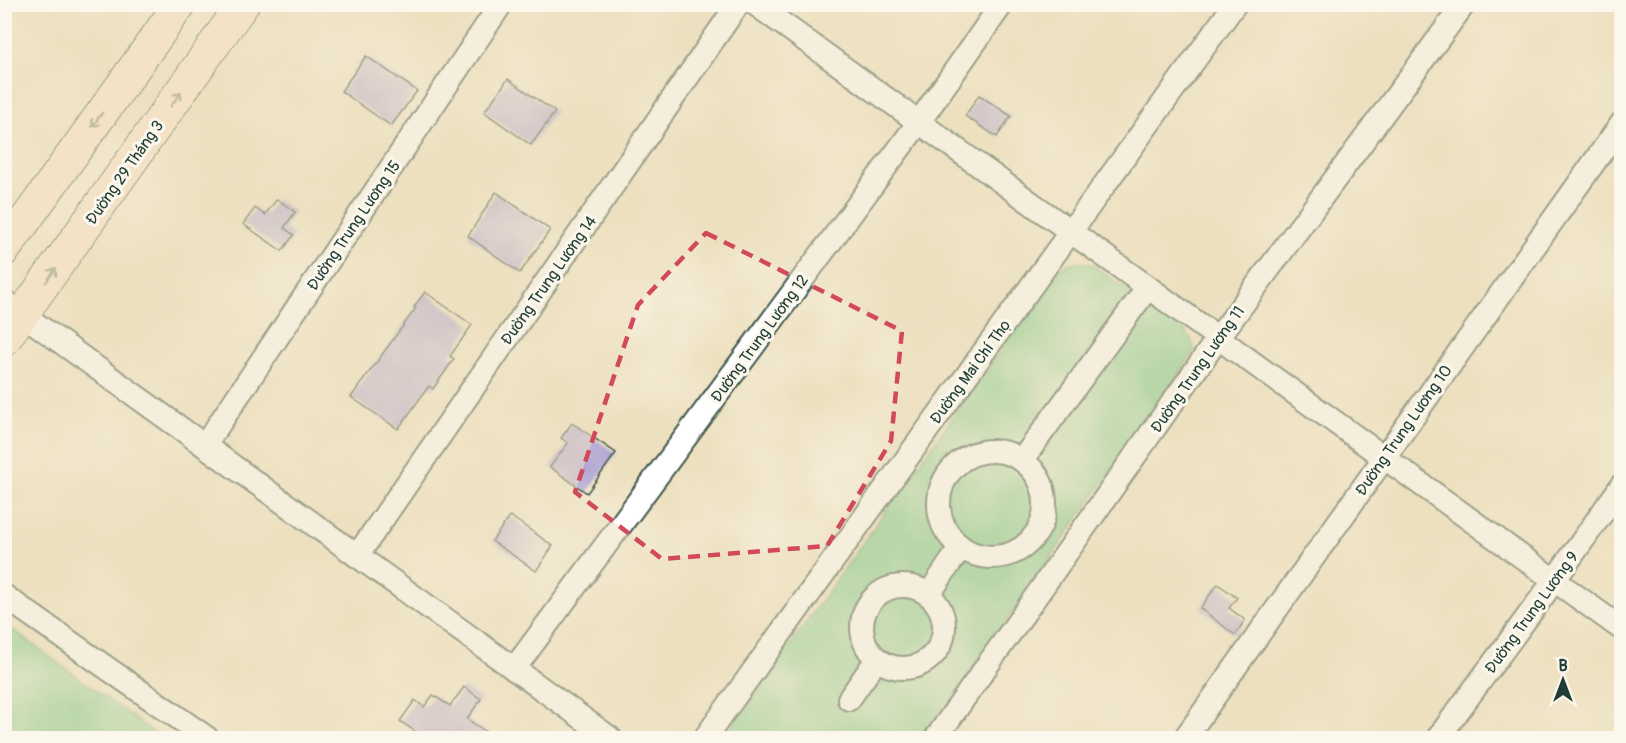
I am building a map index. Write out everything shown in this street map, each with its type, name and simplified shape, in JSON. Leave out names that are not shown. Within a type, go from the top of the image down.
[{"type":"street","points":[[4,250],[180,4]]},
{"type":"street","name":"Đường 29 Tháng 3","points":[[4,340],[14,307],[243,4]]},
{"type":"street","name":"Đường Trung Lương 15","points":[[205,445],[501,4]]},
{"type":"street","name":"Đường Trung Lương 14","points":[[357,556],[738,4]]},
{"type":"street","points":[[755,4],[1622,629]]},
{"type":"street","name":"Đường Trung Lương 12","points":[[514,669],[919,122],[1002,4]]},
{"type":"street","name":"Đường Mai Chí Thọ","points":[[705,738],[1235,4]]},
{"type":"street","name":"Đường Trung Lương 11","points":[[936,738],[1218,338],[1464,4]]},
{"type":"street","name":"Đường Trung Lương 10","points":[[1185,738],[1622,123]]},
{"type":"street","points":[[1022,460],[1148,287]]},
{"type":"street","points":[[14,307],[610,738]]},
{"type":"street","points":[[995,451],[1010,454],[1022,460],[1034,472],[1045,500],[1044,514],[1039,529],[1030,541],[1018,550],[1003,555],[974,554],[961,547],[942,523],[939,508],[940,493],[945,479],[960,462],[980,452],[995,451]]},
{"type":"street","name":"Đường Trung Lương 9","points":[[1438,738],[1622,485]]},
{"type":"street","points":[[929,594],[961,547]]},
{"type":"street","points":[[896,586],[914,587],[929,594],[940,607],[945,624],[939,649],[926,661],[910,668],[893,667],[878,659],[866,646],[861,629],[868,604],[880,592],[896,586]]},
{"type":"street","points":[[4,596],[207,738]]},
{"type":"street","points":[[849,699],[878,659]]},
{"type":"highlighted area","points":[[706,233],[902,331],[891,441],[827,546],[662,559],[575,492],[638,305]]},
{"type":"green space","points":[[1077,262],[1091,264],[1185,331],[1195,351],[925,738],[723,738],[1056,273],[1065,265]]},
{"type":"green space","points":[[5,624],[161,738],[5,738]]},
{"type":"building","points":[[366,56],[417,91],[391,126],[341,91]]},
{"type":"building","points":[[508,79],[555,112],[531,145],[484,112]]},
{"type":"building","points":[[979,95],[1011,116],[997,137],[965,116]]},
{"type":"building","points":[[496,192],[550,230],[520,273],[468,236]]},
{"type":"building","points":[[277,199],[295,212],[284,228],[294,235],[282,251],[243,224],[255,208],[265,215]]},
{"type":"building","points":[[425,292],[472,325],[450,356],[454,359],[433,389],[429,386],[398,429],[351,397],[416,308],[414,307]]},
{"type":"building","points":[[572,423],[616,453],[587,493],[550,467],[568,443],[561,438]]},
{"type":"building","points":[[510,516],[553,546],[536,571],[492,541]]},
{"type":"building","points":[[1218,584],[1237,598],[1229,608],[1245,620],[1235,635],[1200,608]]},
{"type":"building","points":[[464,687],[481,699],[467,719],[495,738],[425,738],[400,721],[415,700],[424,707],[433,695],[450,706]]}]
